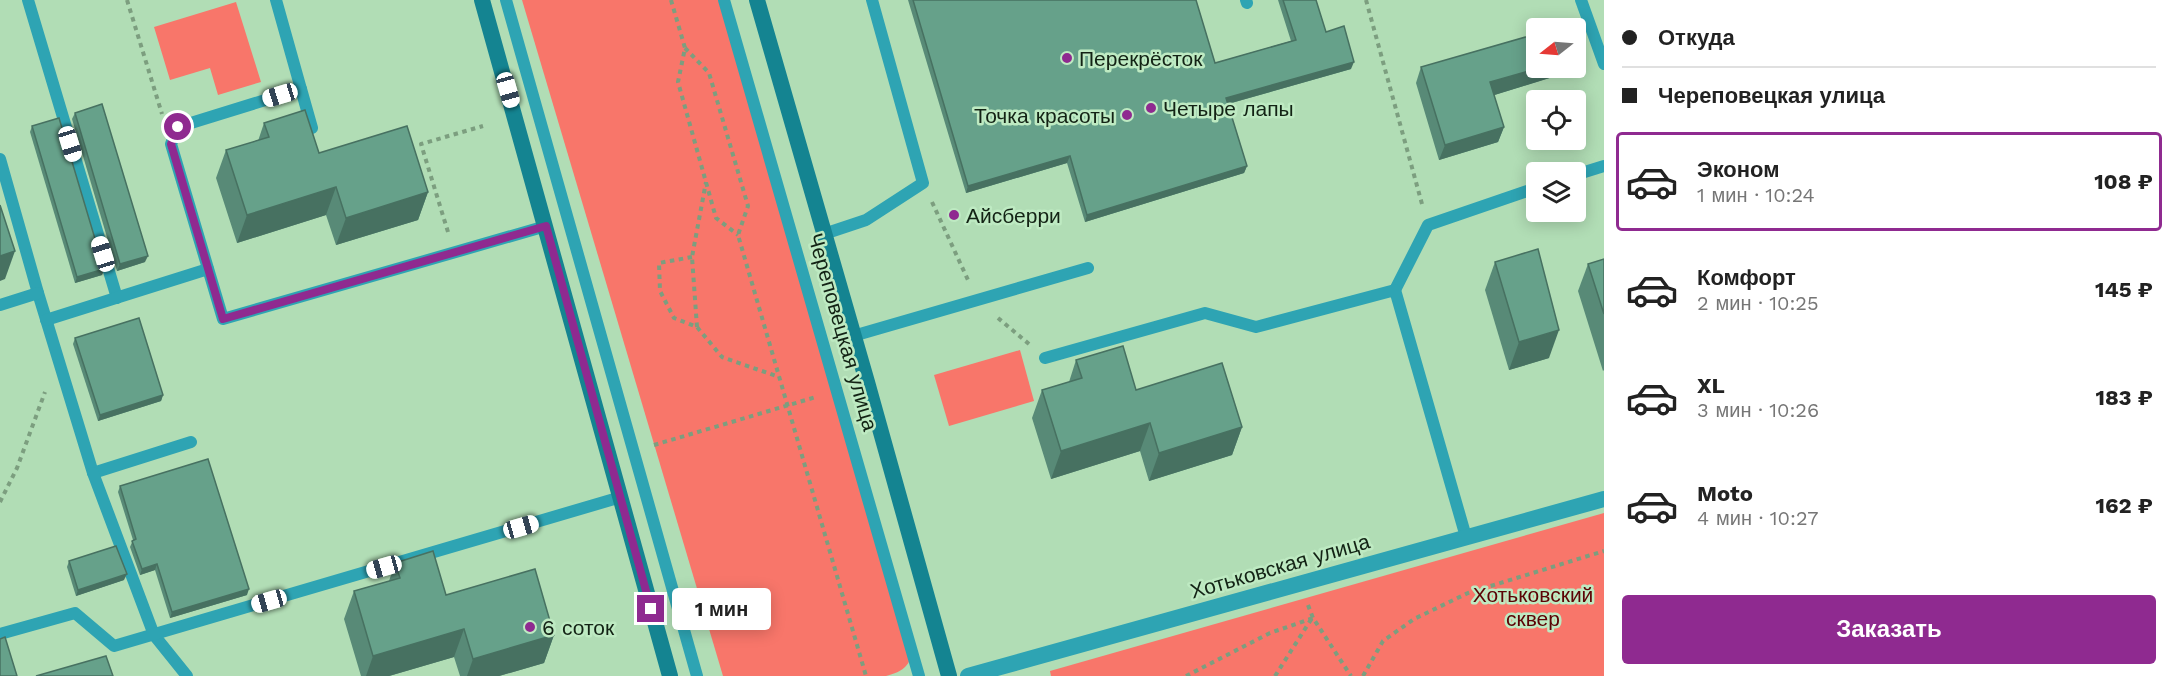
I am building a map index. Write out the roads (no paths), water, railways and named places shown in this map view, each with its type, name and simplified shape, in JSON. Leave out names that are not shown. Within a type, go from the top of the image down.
[{"type":"main road","points":[[482,0],[670,676]]},
{"type":"main road","name":"Череповецкая улица","points":[[757,0],[949,676]]},
{"type":"street","name":"Хотьковская улица","points":[[968,676],[1604,499]]},
{"type":"lane","points":[[28,0],[117,297]]},
{"type":"lane","points":[[276,0],[312,128]]},
{"type":"lane","points":[[506,0],[697,676]]},
{"type":"lane","name":"Череповецкая улица","points":[[723,0],[919,676]]},
{"type":"lane","points":[[824,234],[866,220],[923,183],[872,0]]},
{"type":"lane","points":[[1581,0],[1604,64]]},
{"type":"lane","points":[[301,89],[178,127],[171,144],[223,319],[546,226]]},
{"type":"lane","points":[[0,159],[93,473],[154,635],[187,676]]},
{"type":"lane","points":[[1586,172],[1604,166]]},
{"type":"lane","points":[[1466,537],[1395,290],[1428,225],[1526,191]]},
{"type":"lane","points":[[853,336],[1088,268]]},
{"type":"lane","points":[[46,320],[208,269]]},
{"type":"lane","points":[[1045,358],[1206,313],[1256,327],[1395,290]]},
{"type":"lane","points":[[0,305],[38,293]]},
{"type":"lane","points":[[93,473],[191,442]]},
{"type":"lane","points":[[0,634],[75,613],[114,646],[621,497]]},
{"type":"place","name":"Перекрёсток","points":[[1067,58]]},
{"type":"place","name":"Четыре лапы","points":[[1151,108]]},
{"type":"place","name":"Точка красоты","points":[[1127,115]]},
{"type":"place","name":"Айсберри","points":[[954,215]]},
{"type":"place","name":"6 соток","points":[[530,627]]},
{"type":"park label","name":"Хотьковский сквер","points":[[1533,606]]}]
